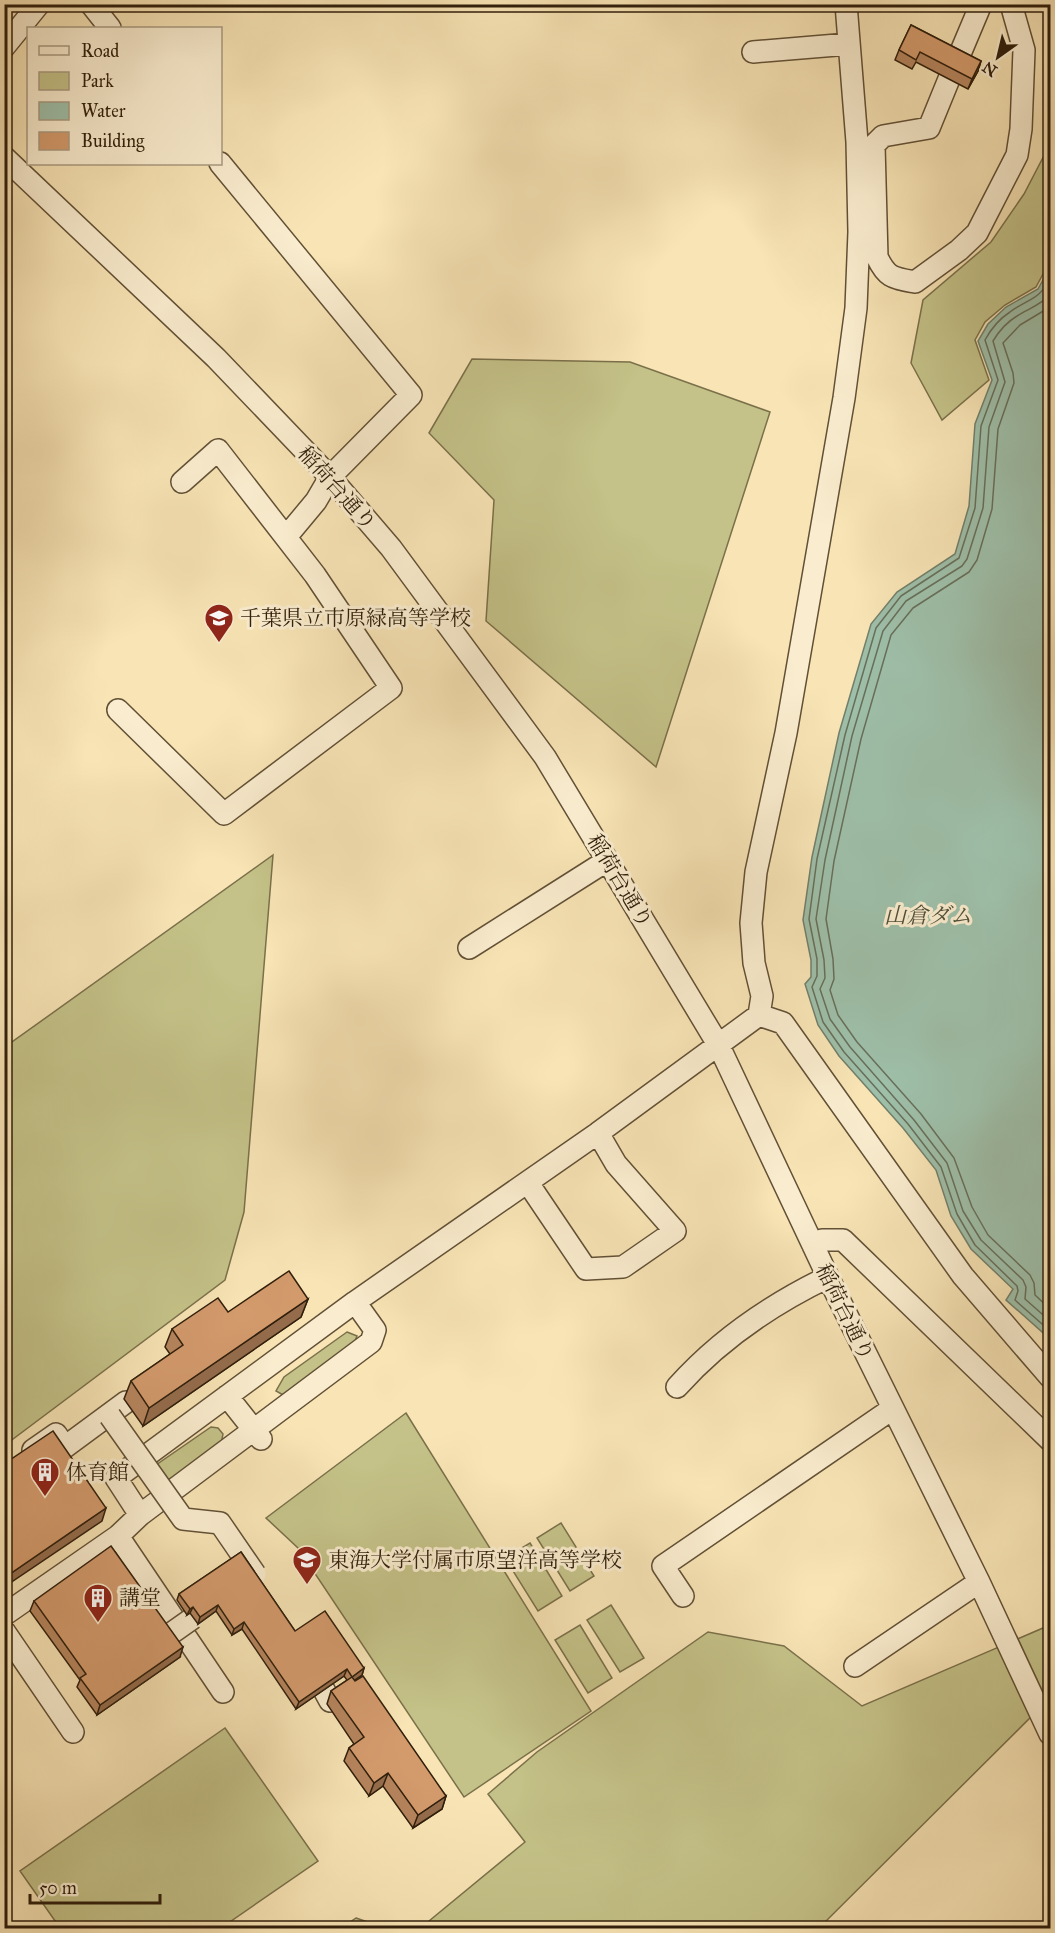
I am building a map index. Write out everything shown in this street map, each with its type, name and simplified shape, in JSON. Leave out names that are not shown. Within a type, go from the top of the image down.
[{"type":"street","points":[[4,47],[39,4]]},
{"type":"street","points":[[91,4],[109,27]]},
{"type":"street","points":[[140,1515],[116,1478],[356,1302],[528,1183],[759,1015],[762,996],[754,963],[750,923],[756,872],[788,721],[844,398],[856,308],[859,232],[857,142],[846,4]]},
{"type":"street","points":[[981,4],[929,128],[883,136],[874,145],[877,256],[885,272],[896,279],[915,282],[959,250],[977,233],[1017,155],[1024,50],[1011,4]]},
{"type":"street","points":[[753,52],[849,44]]},
{"type":"street","name":"稲荷台通り","points":[[4,157],[216,358],[330,477],[390,548],[545,758],[719,1046],[828,1277],[979,1582],[1050,1734]]},
{"type":"street","points":[[222,165],[411,395],[330,477],[316,501],[286,537]]},
{"type":"street","points":[[118,710],[224,814],[391,688],[315,575],[218,450],[182,482]]},
{"type":"street","points":[[469,948],[608,860]]},
{"type":"street","points":[[759,1015],[783,1023],[963,1276],[1050,1377]]},
{"type":"street","points":[[528,1183],[586,1269],[623,1267],[675,1231],[616,1164],[598,1133]]},
{"type":"street","points":[[812,1243],[822,1240],[843,1240],[1050,1440]]},
{"type":"street","points":[[677,1387],[689,1373],[751,1320],[792,1294],[828,1277]]},
{"type":"street","points":[[4,1615],[118,1536],[140,1515],[257,1435],[371,1342],[375,1330],[356,1302]]},
{"type":"street","points":[[227,1396],[257,1435]]},
{"type":"street","points":[[27,1459],[25,1455],[56,1434],[65,1447],[126,1402]]},
{"type":"street","points":[[683,1596],[663,1566],[892,1409]]},
{"type":"street","points":[[110,1416],[183,1519],[220,1523],[264,1588],[261,1591]]},
{"type":"street","points":[[118,1536],[223,1692]]},
{"type":"street","points":[[855,1666],[979,1582]]},
{"type":"street","points":[[165,1637],[194,1618]]},
{"type":"street","points":[[4,1631],[73,1732]]},
{"type":"green space","points":[[1050,144],[1050,261],[1036,287],[1005,305],[985,322],[975,340],[989,380],[942,420],[911,363],[923,300],[991,242],[1024,194]]},
{"type":"green space","points":[[472,359],[630,362],[770,412],[656,767],[486,621],[494,500],[429,433]]},
{"type":"green space","points":[[273,855],[244,1212],[225,1280],[5,1445],[5,1047]]},
{"type":"green space","points":[[347,1332],[357,1336],[355,1341],[285,1396],[276,1391],[284,1377]]},
{"type":"green space","points":[[406,1413],[591,1711],[464,1797],[298,1548],[266,1518]]},
{"type":"green space","points":[[211,1427],[218,1428],[223,1434],[221,1444],[167,1482],[156,1465]]},
{"type":"green space","points":[[561,1523],[594,1576],[570,1591],[537,1538]]},
{"type":"green space","points":[[530,1543],[562,1596],[538,1611],[505,1558]]},
{"type":"green space","points":[[611,1605],[644,1658],[620,1672],[587,1620]]},
{"type":"green space","points":[[580,1625],[612,1678],[588,1693],[555,1640]]},
{"type":"green space","points":[[1050,1625],[1050,1698],[822,1925],[824,1928],[436,1928],[429,1921],[525,1842],[488,1794],[537,1752],[708,1632],[784,1646],[862,1706]]},
{"type":"green space","points":[[225,1728],[318,1861],[221,1928],[60,1928],[20,1871]]},
{"type":"green space","points":[[356,1918],[385,1928],[341,1928]]},
{"type":"water","name":"山倉ダム","points":[[1050,267],[1050,1339],[1006,1300],[1013,1289],[971,1249],[951,1216],[936,1170],[903,1128],[839,1056],[818,1025],[805,984],[811,977],[811,960],[803,920],[812,857],[839,733],[871,624],[897,592],[955,554],[969,506],[975,424],[992,380],[978,341],[988,324],[1006,307],[1038,289]]},
{"type":"building","points":[[911,25],[981,61],[972,79],[920,52],[916,60],[899,50]]},
{"type":"building","points":[[289,1271],[308,1299],[149,1408],[131,1381],[183,1345],[172,1329],[218,1298],[228,1312]]},
{"type":"building","name":"体育館","points":[[53,1431],[106,1508],[4,1578],[4,1464]]},
{"type":"building","name":"講堂","points":[[111,1546],[183,1647],[100,1705],[80,1678],[86,1674],[34,1601]]},
{"type":"building","points":[[241,1552],[295,1631],[325,1611],[364,1668],[352,1677],[347,1669],[299,1702],[244,1622],[234,1629],[218,1605],[200,1617],[193,1607],[190,1609],[179,1594]]},
{"type":"building","points":[[363,1676],[446,1796],[418,1815],[388,1773],[374,1783],[349,1748],[364,1737],[331,1691],[352,1677],[355,1681]]},
{"type":"place","name":"千葉県立市原緑高等学校","points":[[219,644]]},
{"type":"place","name":"体育館","points":[[45,1498]]},
{"type":"place","name":"東海大学付属市原望洋高等学校","points":[[307,1586]]},
{"type":"place","name":"講堂","points":[[98,1624]]}]
